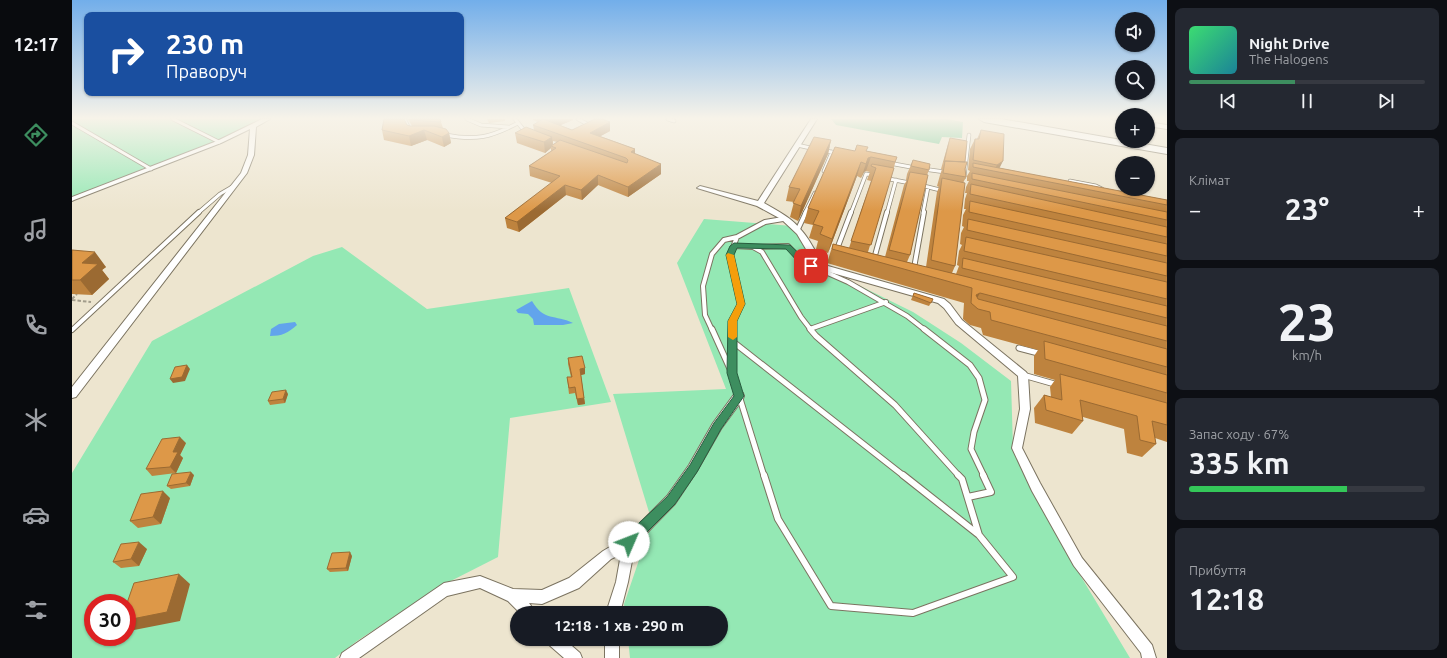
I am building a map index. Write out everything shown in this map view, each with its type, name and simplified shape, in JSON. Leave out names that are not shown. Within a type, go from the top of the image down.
[{"type":"street","points":[[72,199],[200,150]]},
{"type":"street","points":[[72,394],[244,173],[251,155],[251,150]]},
{"type":"street","points":[[760,204],[795,150]]},
{"type":"street","points":[[700,188],[760,204],[798,229],[814,254],[816,261],[825,268],[941,301],[947,306],[959,322],[1023,375],[1026,409],[1017,448],[1078,562],[1147,650],[1148,658]]},
{"type":"street","points":[[347,658],[444,590],[480,582],[513,596],[542,597],[574,582],[607,555],[629,542],[671,500],[694,468],[717,426],[739,396]]},
{"type":"street","points":[[615,606],[622,582],[629,542]]},
{"type":"street","points":[[513,596],[522,606]]},
{"type":"street","points":[[561,646],[575,658]]},
{"type":"street","points":[[612,646],[612,658]]},
{"type":"lane","points":[[118,150],[151,169]]},
{"type":"lane","points":[[821,150],[848,155]]},
{"type":"lane","points":[[962,183],[965,173],[967,150]]},
{"type":"lane","points":[[821,179],[832,152]]},
{"type":"lane","points":[[886,162],[953,173]]},
{"type":"lane","points":[[959,173],[972,174]]},
{"type":"lane","points":[[835,256],[866,174],[948,192]]},
{"type":"lane","points":[[873,266],[896,180]]},
{"type":"lane","points":[[1066,180],[1096,186],[1106,192]]},
{"type":"lane","points":[[72,330],[178,230],[220,194],[234,186]]},
{"type":"lane","points":[[798,229],[818,186]]},
{"type":"lane","points":[[912,276],[928,187]]},
{"type":"lane","points":[[732,341],[979,535],[1013,577],[914,613],[831,606],[778,519],[732,373],[705,315],[703,286],[712,254],[724,240],[737,237],[765,222],[783,219]]},
{"type":"lane","points":[[732,373],[733,321],[741,304],[730,255],[737,237]]},
{"type":"lane","points":[[734,246],[788,246],[803,262],[831,274],[886,302],[907,316],[970,365],[979,378],[985,400],[974,432],[971,449],[990,492],[968,497]]},
{"type":"lane","points":[[753,247],[762,252],[801,317],[810,329],[895,405],[962,479],[979,535]]},
{"type":"lane","points":[[810,329],[886,302]]},
{"type":"lane","points":[[1019,348],[1048,356]]},
{"type":"lane","points":[[1023,375],[1061,386]]},
{"type":"path","points":[[72,300],[77,294]]},
{"type":"path","points":[[72,300],[101,303]]},
{"type":"green space","points":[[72,150],[194,150],[72,198]]},
{"type":"green space","points":[[704,219],[792,226],[809,256],[846,279],[913,312],[961,343],[1011,381],[1013,448],[1062,545],[1130,658],[630,658],[629,646],[728,646],[728,606],[624,606],[652,522],[613,394],[726,389],[677,263]]},
{"type":"green space","points":[[342,247],[427,309],[569,288],[611,402],[510,418],[498,557],[441,586],[357,641],[335,658],[72,658],[72,473],[152,341],[313,256]]},
{"type":"water","points":[[532,301],[536,308],[546,315],[573,323],[563,325],[534,325],[533,319],[528,314],[518,313],[516,310]]},
{"type":"water","points":[[295,322],[297,325],[288,332],[281,335],[270,336],[271,329],[279,324]]},
{"type":"building","points":[[553,150],[588,150],[627,163],[628,160],[603,150],[634,150],[631,152],[661,164],[628,187],[598,175],[581,190],[565,185],[517,222],[505,218],[560,176],[529,166]]},
{"type":"building","points":[[808,150],[827,150],[801,206],[793,203],[800,189],[789,187]]},
{"type":"building","points":[[834,150],[855,151],[855,150],[867,150],[866,151],[897,157],[895,162],[871,157],[868,158],[866,164],[861,162],[832,239],[820,234],[823,227],[813,224],[819,211],[808,208]]},
{"type":"building","points":[[947,150],[966,150],[965,162],[944,162]]},
{"type":"building","points":[[974,150],[1003,150],[1003,161],[997,165],[973,160]]},
{"type":"building","points":[[913,160],[930,164],[929,170],[911,166]]},
{"type":"building","points":[[945,161],[967,162],[965,169],[966,177],[943,173]]},
{"type":"building","points":[[973,163],[1115,190],[1115,195],[973,167]]},
{"type":"building","points":[[872,164],[894,168],[871,245],[851,241],[876,168],[871,166]]},
{"type":"building","points":[[910,172],[928,175],[910,255],[889,250]]},
{"type":"building","points":[[972,173],[1167,212],[1167,220],[972,179]]},
{"type":"building","points":[[942,178],[965,183],[955,266],[931,260]]},
{"type":"building","points":[[971,184],[1167,227],[1167,237],[970,194]]},
{"type":"building","points":[[1121,196],[1146,196],[1167,200],[1167,205]]},
{"type":"building","points":[[970,201],[1167,244],[1167,256],[969,212]]},
{"type":"building","points":[[968,219],[1167,263],[1167,276],[967,230]]},
{"type":"building","points":[[966,237],[1167,282],[1167,299],[964,251]]},
{"type":"building","points":[[833,244],[1167,326],[1167,341],[980,293],[976,295],[978,299],[1167,349],[1167,367],[991,320],[990,312],[978,309],[971,303],[972,288],[832,249]]},
{"type":"building","points":[[72,250],[95,252],[82,263],[98,264],[80,280],[72,280]]},
{"type":"building","points":[[963,258],[1167,306],[1167,318],[962,268]]},
{"type":"building","points":[[914,293],[933,299],[931,303],[913,296]]},
{"type":"building","points":[[1044,341],[1167,375],[1167,393],[1045,359]]},
{"type":"building","points":[[582,356],[585,368],[580,369],[584,398],[577,399],[575,387],[569,388],[567,377],[572,377],[568,358]]},
{"type":"building","points":[[187,365],[182,377],[170,379],[175,367]]},
{"type":"building","points":[[1060,374],[1167,403],[1167,425],[1152,421],[1156,444],[1140,440],[1137,416],[1080,400],[1083,421],[1046,410],[1044,395],[1062,400]]},
{"type":"building","points":[[286,390],[283,399],[268,401],[272,392]]},
{"type":"building","points":[[180,437],[173,452],[178,452],[170,467],[146,469],[162,439]]},
{"type":"building","points":[[191,472],[186,483],[167,486],[172,474]]},
{"type":"building","points":[[163,491],[153,517],[130,521],[141,494]]},
{"type":"building","points":[[139,542],[131,559],[113,562],[121,544]]},
{"type":"building","points":[[350,552],[346,568],[327,569],[332,553]]},
{"type":"building","points":[[179,574],[167,612],[136,618],[136,594],[130,594],[134,583]]},
{"type":"slow traffic","points":[[730,255],[741,304],[733,321],[733,337]]},
{"type":"route","points":[[629,542],[671,500],[694,468],[717,426],[739,396],[732,373],[733,321],[741,304],[730,255],[734,246],[788,246],[803,262],[811,266]]}]
